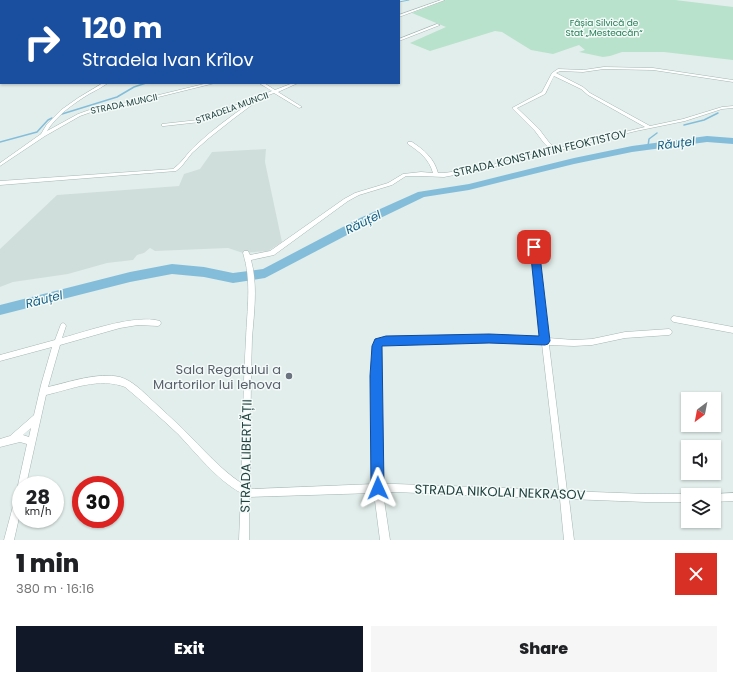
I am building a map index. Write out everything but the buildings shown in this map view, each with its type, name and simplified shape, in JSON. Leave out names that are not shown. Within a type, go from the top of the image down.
[{"type":"street","points":[[400,16],[444,0]]},
{"type":"street","points":[[400,40],[438,25]]},
{"type":"street","points":[[554,150],[537,130],[514,108],[544,93],[557,71],[563,69],[587,71],[604,68],[642,69],[673,71],[733,81]]},
{"type":"street","points":[[554,74],[582,88],[589,94],[649,127]]},
{"type":"street","points":[[43,135],[55,118],[66,107],[104,84]]},
{"type":"street","name":"STRADA MUNCII","points":[[0,165],[69,119],[91,110],[126,104],[209,84]]},
{"type":"street","name":"STRADELA MUNCII","points":[[263,84],[300,107]]},
{"type":"street","name":"STRADELA MUNCII","points":[[164,125],[199,121],[256,100],[294,84]]},
{"type":"street","points":[[0,183],[72,176],[169,171],[176,169],[193,150],[256,100]]},
{"type":"street","name":"STRADA KONSTANTIN FEOKTISTOV","points":[[247,256],[272,253],[318,219],[357,194],[390,184],[405,175],[444,175],[480,169],[649,127],[684,120],[733,106]]},
{"type":"street","points":[[410,143],[430,158],[436,174]]},
{"type":"street","points":[[534,247],[569,540]]},
{"type":"street","name":"STRADA LIBERTĂȚII","points":[[244,540],[251,307],[251,268],[247,256]]},
{"type":"street","points":[[674,318],[733,330]]},
{"type":"street","points":[[0,358],[120,325],[138,322],[158,323]]},
{"type":"street","points":[[24,476],[56,342],[62,326]]},
{"type":"street","points":[[385,540],[378,488],[376,376],[378,342],[386,340],[489,338],[574,343],[592,342],[625,335],[669,332]]},
{"type":"street","points":[[44,392],[97,381],[122,381],[128,384],[178,429],[216,467],[245,490]]},
{"type":"street","points":[[13,439],[38,417]]},
{"type":"street","points":[[0,443],[13,439],[25,439],[32,442]]},
{"type":"street","name":"STRADA NIKOLAI NEKRASOV","points":[[245,490],[251,493],[378,488],[681,498]]},
{"type":"street","points":[[721,498],[733,497]]},
{"type":"street","points":[[10,540],[13,528]]},
{"type":"shaded area","points":[[266,149],[265,162],[282,242],[268,251],[243,253],[228,248],[155,251],[150,248],[144,253],[137,255],[133,260],[107,263],[68,274],[13,282],[0,287],[0,249],[57,195],[179,186],[184,174],[200,169],[212,152]]},
{"type":"green space","name":"Fâșia Silvică de Stat „Mesteacăn“","points":[[446,0],[675,0],[733,7],[733,60],[664,52],[622,52],[603,57],[579,52],[585,50],[579,45],[553,54],[531,50],[502,32],[495,31],[430,51],[410,43],[446,27],[412,13]]},
{"type":"waterway","points":[[400,2],[409,0]]},
{"type":"waterway","points":[[62,114],[117,97],[134,87],[143,84]]},
{"type":"waterway","points":[[684,125],[704,120],[718,113]]},
{"type":"waterway","points":[[0,142],[37,132],[48,120],[52,118]]},
{"type":"waterway","points":[[648,146],[649,139],[657,133]]},
{"type":"waterway","name":"Răuțel","points":[[0,310],[130,277],[172,269],[204,272],[233,278],[265,273],[364,221],[422,194],[469,187],[574,161],[632,149],[707,139],[733,141]]},
{"type":"place","name":"Sala Regatului a Martorilor lui Iehova","points":[[289,376]]},
{"type":"route","points":[[378,488],[376,376],[378,342],[386,340],[489,338],[545,341],[534,247]]}]
